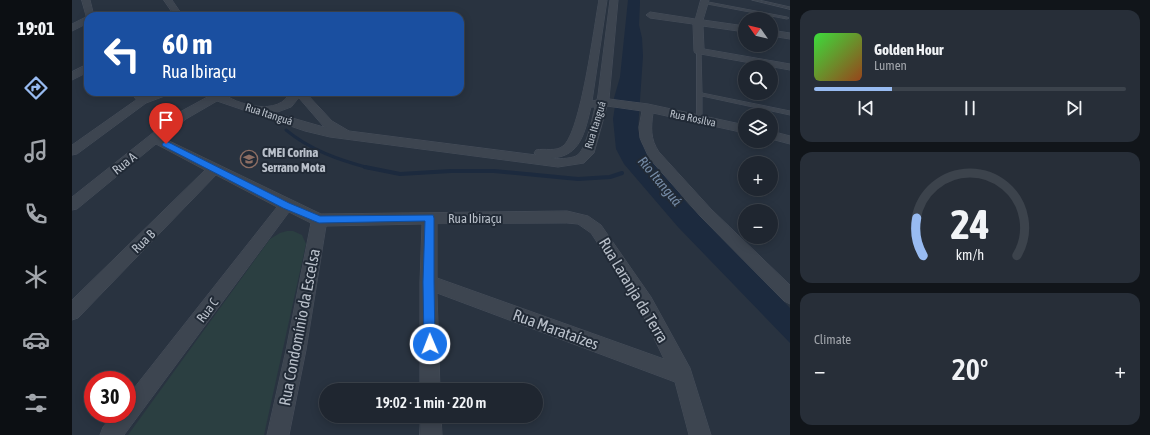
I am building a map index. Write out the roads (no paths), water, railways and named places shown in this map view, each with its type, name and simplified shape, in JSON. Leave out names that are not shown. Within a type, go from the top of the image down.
[{"type":"street","points":[[86,0],[89,12]]},
{"type":"street","points":[[168,0],[176,12]]},
{"type":"street","name":"Rua Itanguá","points":[[444,147],[549,153],[567,151],[572,146],[586,106],[594,65],[603,0]]},
{"type":"street","name":"Rua Itanguá","points":[[220,96],[258,111],[319,131],[558,163],[573,162],[583,157],[589,150],[608,103],[606,80],[614,0]]},
{"type":"street","points":[[704,1],[698,22],[699,51],[790,67]]},
{"type":"street","points":[[650,15],[738,28]]},
{"type":"street","points":[[72,28],[84,21]]},
{"type":"street","points":[[778,34],[790,36]]},
{"type":"street","points":[[72,77],[84,70]]},
{"type":"street","points":[[72,151],[139,96]]},
{"type":"street","name":"Rua A","points":[[72,205],[154,138],[189,111],[212,96]]},
{"type":"street","points":[[258,111],[269,110],[285,105],[295,96]]},
{"type":"street","name":"Rua Itanguá","points":[[302,96],[328,124],[351,136]]},
{"type":"street","points":[[586,106],[608,103]]},
{"type":"street","name":"Rua Rosilva","points":[[608,103],[644,108],[738,127]]},
{"type":"street","points":[[644,108],[645,136],[654,155],[706,213],[790,296]]},
{"type":"street","points":[[778,137],[790,140]]},
{"type":"street","points":[[154,138],[286,205],[319,220]]},
{"type":"street","name":"Rua B","points":[[72,312],[214,169]]},
{"type":"street","name":"Rua C","points":[[136,402],[286,205]]},
{"type":"street","name":"Rua Ibiraçu","points":[[319,220],[567,217],[583,220]]},
{"type":"street","points":[[430,218],[428,282],[430,383]]},
{"type":"street","name":"Rua Condomínio da Escelsa","points":[[278,435],[296,350],[319,220]]},
{"type":"street","name":"Rua Laranja da Terra","points":[[583,220],[596,229],[645,302],[683,375],[700,435]]},
{"type":"street","name":"Rua Marataízes","points":[[428,282],[683,375]]},
{"type":"street","name":"Rua C","points":[[111,435],[120,423]]},
{"type":"street","points":[[431,423],[431,435]]},
{"type":"lane","points":[[754,0],[790,8]]},
{"type":"lane","points":[[704,1],[786,18]]},
{"type":"lane","points":[[699,51],[699,119]]},
{"type":"lane","points":[[699,94],[790,113]]},
{"type":"water","name":"Rio Itanguá","points":[[628,0],[640,0],[639,25],[642,38],[643,56],[638,129],[641,143],[686,202],[790,308],[790,343],[678,227],[624,164],[616,149],[613,119],[615,106],[614,98],[620,77]]},
{"type":"waterway","points":[[286,130],[295,137],[325,154],[366,167]]},
{"type":"waterway","points":[[366,167],[400,174],[451,171],[494,171],[578,179],[610,177],[622,173]]},
{"type":"place","name":"CMEI Corina Serrano Mota","points":[[249,159]]}]
